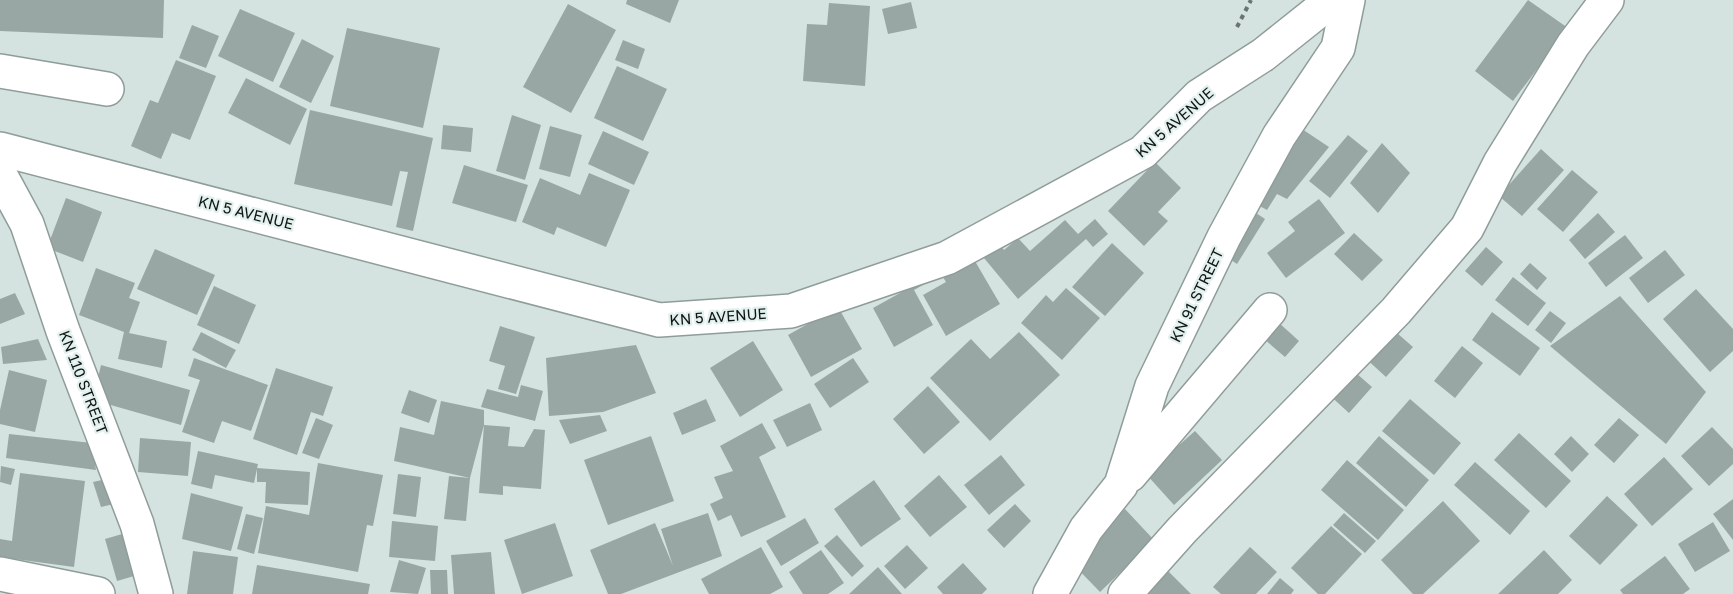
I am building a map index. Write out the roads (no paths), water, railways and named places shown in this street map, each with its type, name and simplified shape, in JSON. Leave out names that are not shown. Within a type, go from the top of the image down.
[{"type":"street","name":"KN 5 AVENUE","points":[[0,149],[659,320],[791,310],[947,258],[1143,152],[1199,96],[1263,55],[1332,0]]},
{"type":"street","name":"KN 91 STREET","points":[[1050,594],[1086,529],[1121,485],[1152,386],[1224,237],[1268,156],[1338,48],[1348,0]]},
{"type":"street","points":[[1125,594],[1199,513],[1396,311],[1467,228],[1500,163],[1573,45],[1607,0]]},
{"type":"street","points":[[0,71],[107,88]]},
{"type":"street","name":"KN 110 STREET","points":[[0,174],[27,224],[63,331],[137,524],[156,594]]},
{"type":"street","points":[[1121,485],[1270,310]]},
{"type":"street","points":[[0,574],[98,594]]}]
